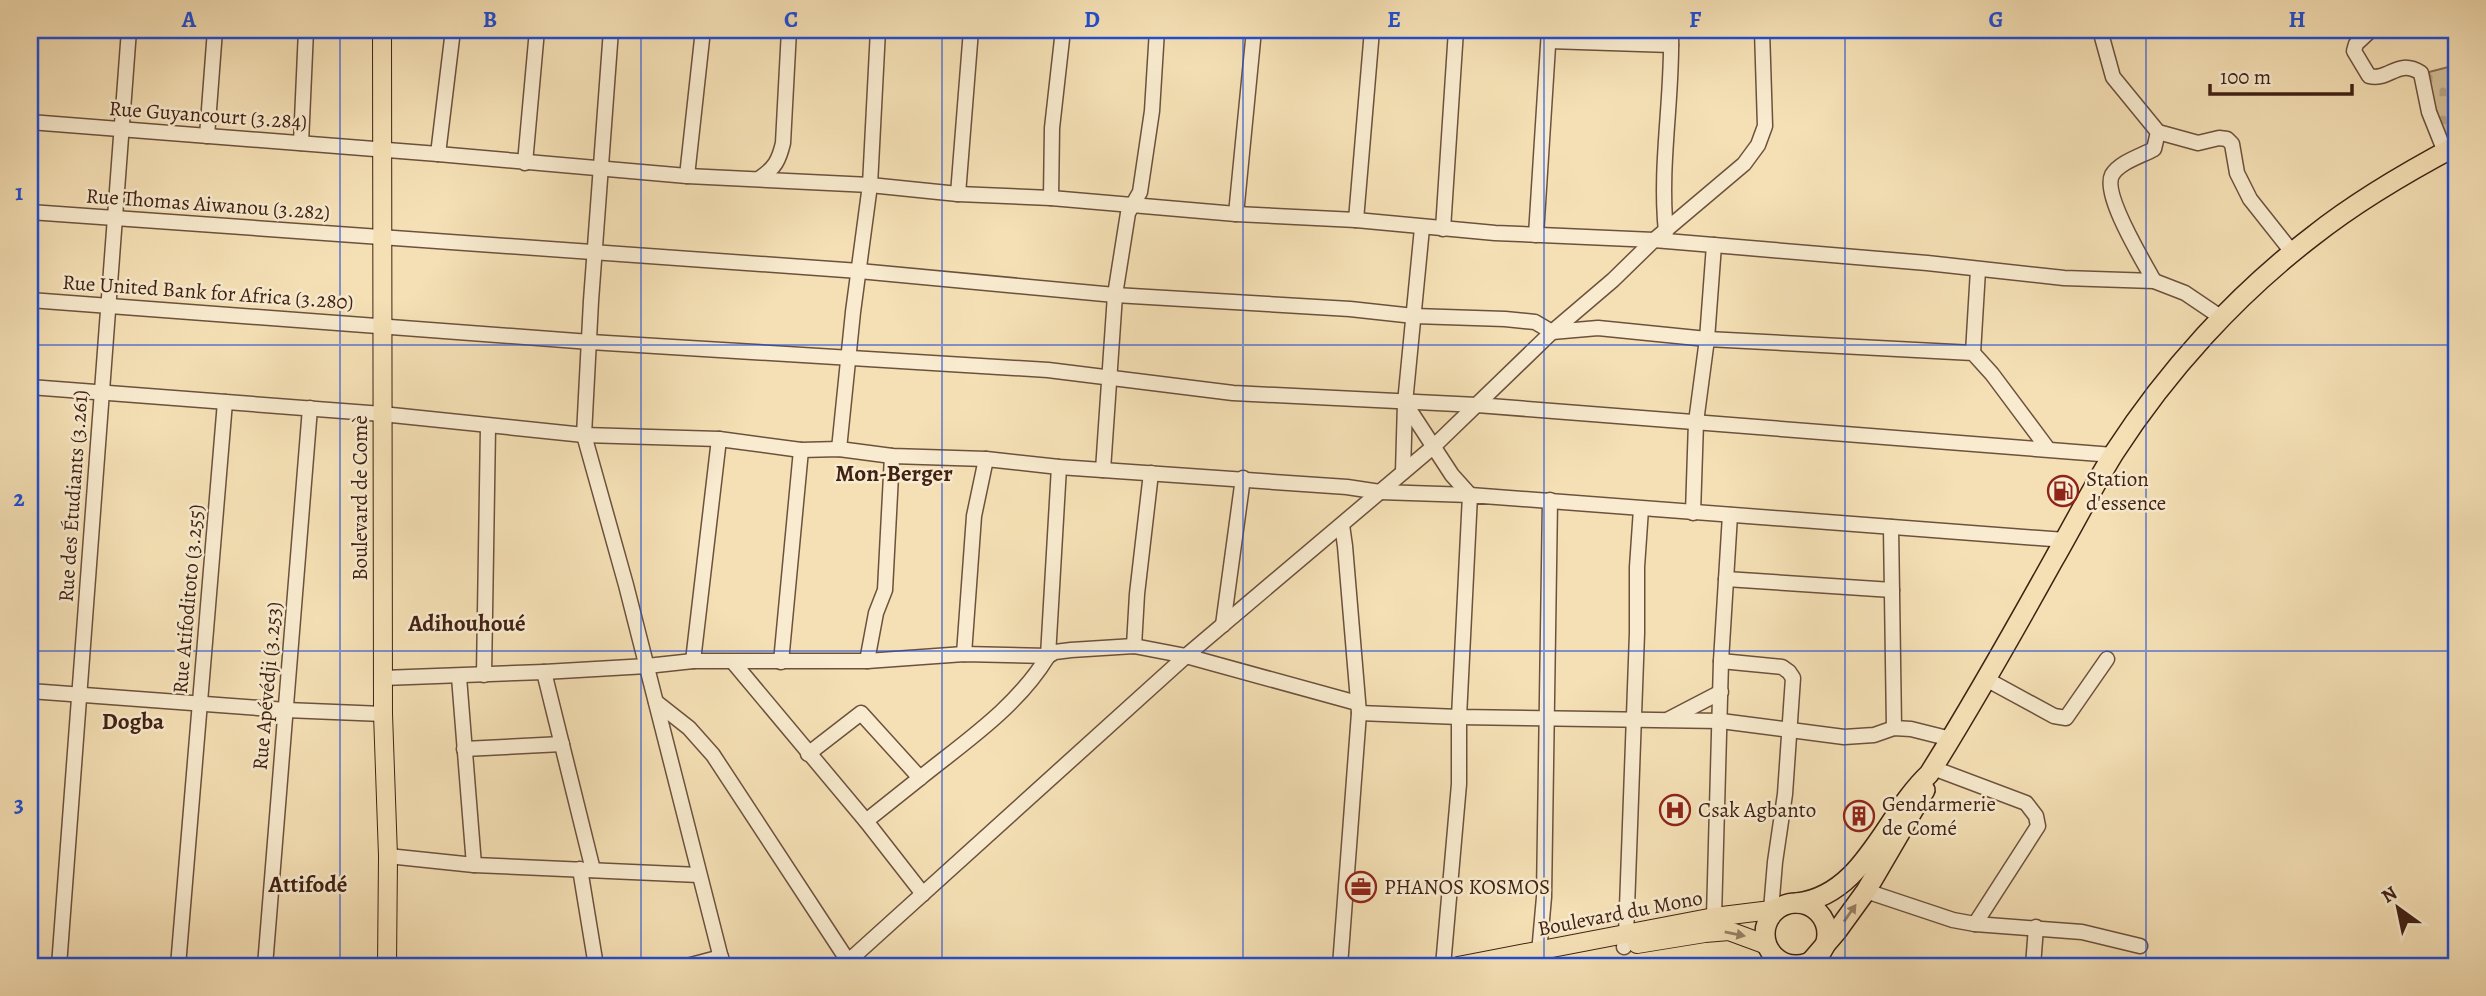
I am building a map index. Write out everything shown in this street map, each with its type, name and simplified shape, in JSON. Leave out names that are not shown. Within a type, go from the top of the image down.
[{"type":"highway","points":[[1931,771],[1922,797],[1866,891],[1813,960],[1796,965],[1767,953],[1766,927],[1774,911],[1794,903],[1814,901],[1856,871],[1909,795],[1931,771],[2113,455],[2166,382],[2222,318],[2292,253],[2341,215],[2451,149]]},
{"type":"highway","points":[[1794,903],[1813,908],[1825,921],[1827,938],[1813,960]]},
{"type":"main road","name":"Boulevard de Comè","points":[[382,30],[383,714],[388,856],[387,966]]},
{"type":"main road","name":"Boulevard du Mono","points":[[1458,966],[1534,961],[1625,941],[1714,917],[1771,910],[1794,903]]},
{"type":"main road","name":"Boulevard du Mono","points":[[1625,941],[1729,931],[1767,953]]},
{"type":"street","name":"Rue des Étudiants (3.261)","points":[[59,966],[129,30]]},
{"type":"street","points":[[207,136],[215,30]]},
{"type":"street","points":[[301,144],[306,30]]},
{"type":"street","points":[[438,154],[453,30]]},
{"type":"street","points":[[525,163],[537,30]]},
{"type":"street","points":[[611,30],[584,435],[647,666],[722,962],[687,966]]},
{"type":"street","points":[[687,176],[703,30]]},
{"type":"street","points":[[760,178],[773,170],[783,143],[789,30]]},
{"type":"street","points":[[839,449],[870,185],[878,30]]},
{"type":"street","points":[[958,194],[971,30]]},
{"type":"street","points":[[1051,198],[1052,128],[1063,30]]},
{"type":"street","points":[[1103,470],[1107,379],[1115,295],[1128,213],[1140,191],[1152,111],[1157,30]]},
{"type":"street","points":[[1237,214],[1254,30]]},
{"type":"street","points":[[1356,220],[1372,30]]},
{"type":"street","points":[[1443,229],[1456,30]]},
{"type":"street","points":[[1667,232],[1663,205],[1670,106],[1671,30]]},
{"type":"street","points":[[656,702],[689,728],[713,755],[845,964],[1186,656],[1433,447],[1552,332],[1613,280],[1654,240],[1667,232],[1745,164],[1758,145],[1765,126],[1762,30]]},
{"type":"street","points":[[2100,30],[2113,77],[2158,132],[2198,143],[2220,138],[2227,139],[2232,144],[2237,173],[2250,199],[2292,253]]},
{"type":"street","points":[[2371,30],[2356,44],[2354,51],[2360,64],[2369,76],[2377,78],[2402,67],[2412,67],[2421,73],[2429,112],[2451,149]]},
{"type":"street","points":[[1536,235],[1549,35],[1671,45]]},
{"type":"street","name":"Rue Guyancourt (3.284)","points":[[30,122],[687,176],[870,185],[958,194],[1356,220],[1422,228],[1654,240],[1927,263],[2064,278],[2154,281],[2185,293],[2222,318]]},
{"type":"street","points":[[2154,281],[2127,234],[2110,183],[2111,177],[2119,168],[2154,149],[2158,132]]},
{"type":"street","name":"Rue Thomas Aiwanou (3.282)","points":[[30,212],[859,271],[1115,295],[1535,322],[1552,332]]},
{"type":"street","points":[[1403,472],[1405,402],[1422,228]]},
{"type":"street","points":[[1693,513],[1696,422],[1707,339],[1714,245]]},
{"type":"street","points":[[1973,353],[1978,270]]},
{"type":"street","name":"Rue United Bank for Africa (3.280)","points":[[30,300],[590,342],[1048,370],[1233,393],[1477,405],[2113,455]]},
{"type":"street","points":[[1552,332],[1598,328],[1707,339],[1973,353],[1992,373],[2048,449]]},
{"type":"street","points":[[30,387],[382,414],[584,435],[719,439],[801,450],[839,449],[892,456],[986,459],[1059,467],[1243,478],[1380,492],[1550,500],[2065,540]]},
{"type":"street","name":"Rue Atifoditoto (3.255)","points":[[178,966],[225,402]]},
{"type":"street","points":[[1405,402],[1433,447],[1470,495],[1459,717],[1459,784],[1443,966]]},
{"type":"street","name":"Rue Apévédji (3.253)","points":[[265,966],[310,408]]},
{"type":"street","points":[[484,675],[488,427]]},
{"type":"street","points":[[693,661],[719,439]]},
{"type":"street","points":[[781,662],[801,450]]},
{"type":"street","points":[[867,661],[876,613],[885,590],[892,456]]},
{"type":"street","points":[[964,654],[974,516],[986,459]]},
{"type":"street","points":[[866,821],[1009,706],[1048,656],[1059,467]]},
{"type":"street","points":[[1134,646],[1137,593],[1151,473]]},
{"type":"street","points":[[1223,625],[1243,478]]},
{"type":"street","points":[[1534,961],[1544,897],[1550,500]]},
{"type":"street","points":[[1625,941],[1641,509]]},
{"type":"street","points":[[1714,917],[1721,662],[1730,515]]},
{"type":"street","points":[[1340,966],[1358,708],[1346,546],[1342,525]]},
{"type":"street","points":[[1891,527],[1894,729]]},
{"type":"street","points":[[1726,579],[1892,590]]},
{"type":"street","points":[[383,678],[459,677],[693,661],[867,661],[964,654],[1048,656],[1063,651],[1134,646],[1186,656],[1358,708],[1459,717],[1721,721],[1844,737],[1911,729],[1951,739]]},
{"type":"street","points":[[1986,678],[2054,716],[2066,718],[2107,659]]},
{"type":"street","points":[[733,662],[866,821],[923,894]]},
{"type":"street","points":[[1721,662],[1782,667],[1789,671],[1793,678],[1791,730],[1771,910]]},
{"type":"street","points":[[544,672],[562,744],[587,869],[596,966]]},
{"type":"street","points":[[459,677],[474,865]]},
{"type":"street","points":[[30,691],[286,710],[383,714]]},
{"type":"street","points":[[1668,719],[1721,692]]},
{"type":"street","points":[[808,754],[861,713],[920,778]]},
{"type":"street","points":[[464,749],[562,744]]},
{"type":"street","points":[[1931,771],[2026,803],[2036,816],[2038,826],[1975,924]]},
{"type":"street","points":[[388,856],[474,865],[699,875]]},
{"type":"street","points":[[1866,891],[1928,912],[1975,924],[2082,932],[2140,946]]},
{"type":"street","points":[[2033,966],[2036,927]]},
{"type":"green space","points":[[2456,65],[2456,130],[2445,136],[2430,92],[2429,72]]},
{"type":"place","name":"Station d'essence","points":[[2063,491]]},
{"type":"place","name":"Csak Agbanto","points":[[1675,810]]},
{"type":"place","name":"Gendarmerie de Comé","points":[[1859,816]]},
{"type":"place","name":"PHANOS KOSMOS","points":[[1361,887]]},
{"type":"district","name":"Mon-Berger","points":[[894,473]]},
{"type":"district","name":"Adihouhoué","points":[[467,623]]},
{"type":"district","name":"Dogba","points":[[133,721]]},
{"type":"district","name":"Attifodé","points":[[308,884]]}]
